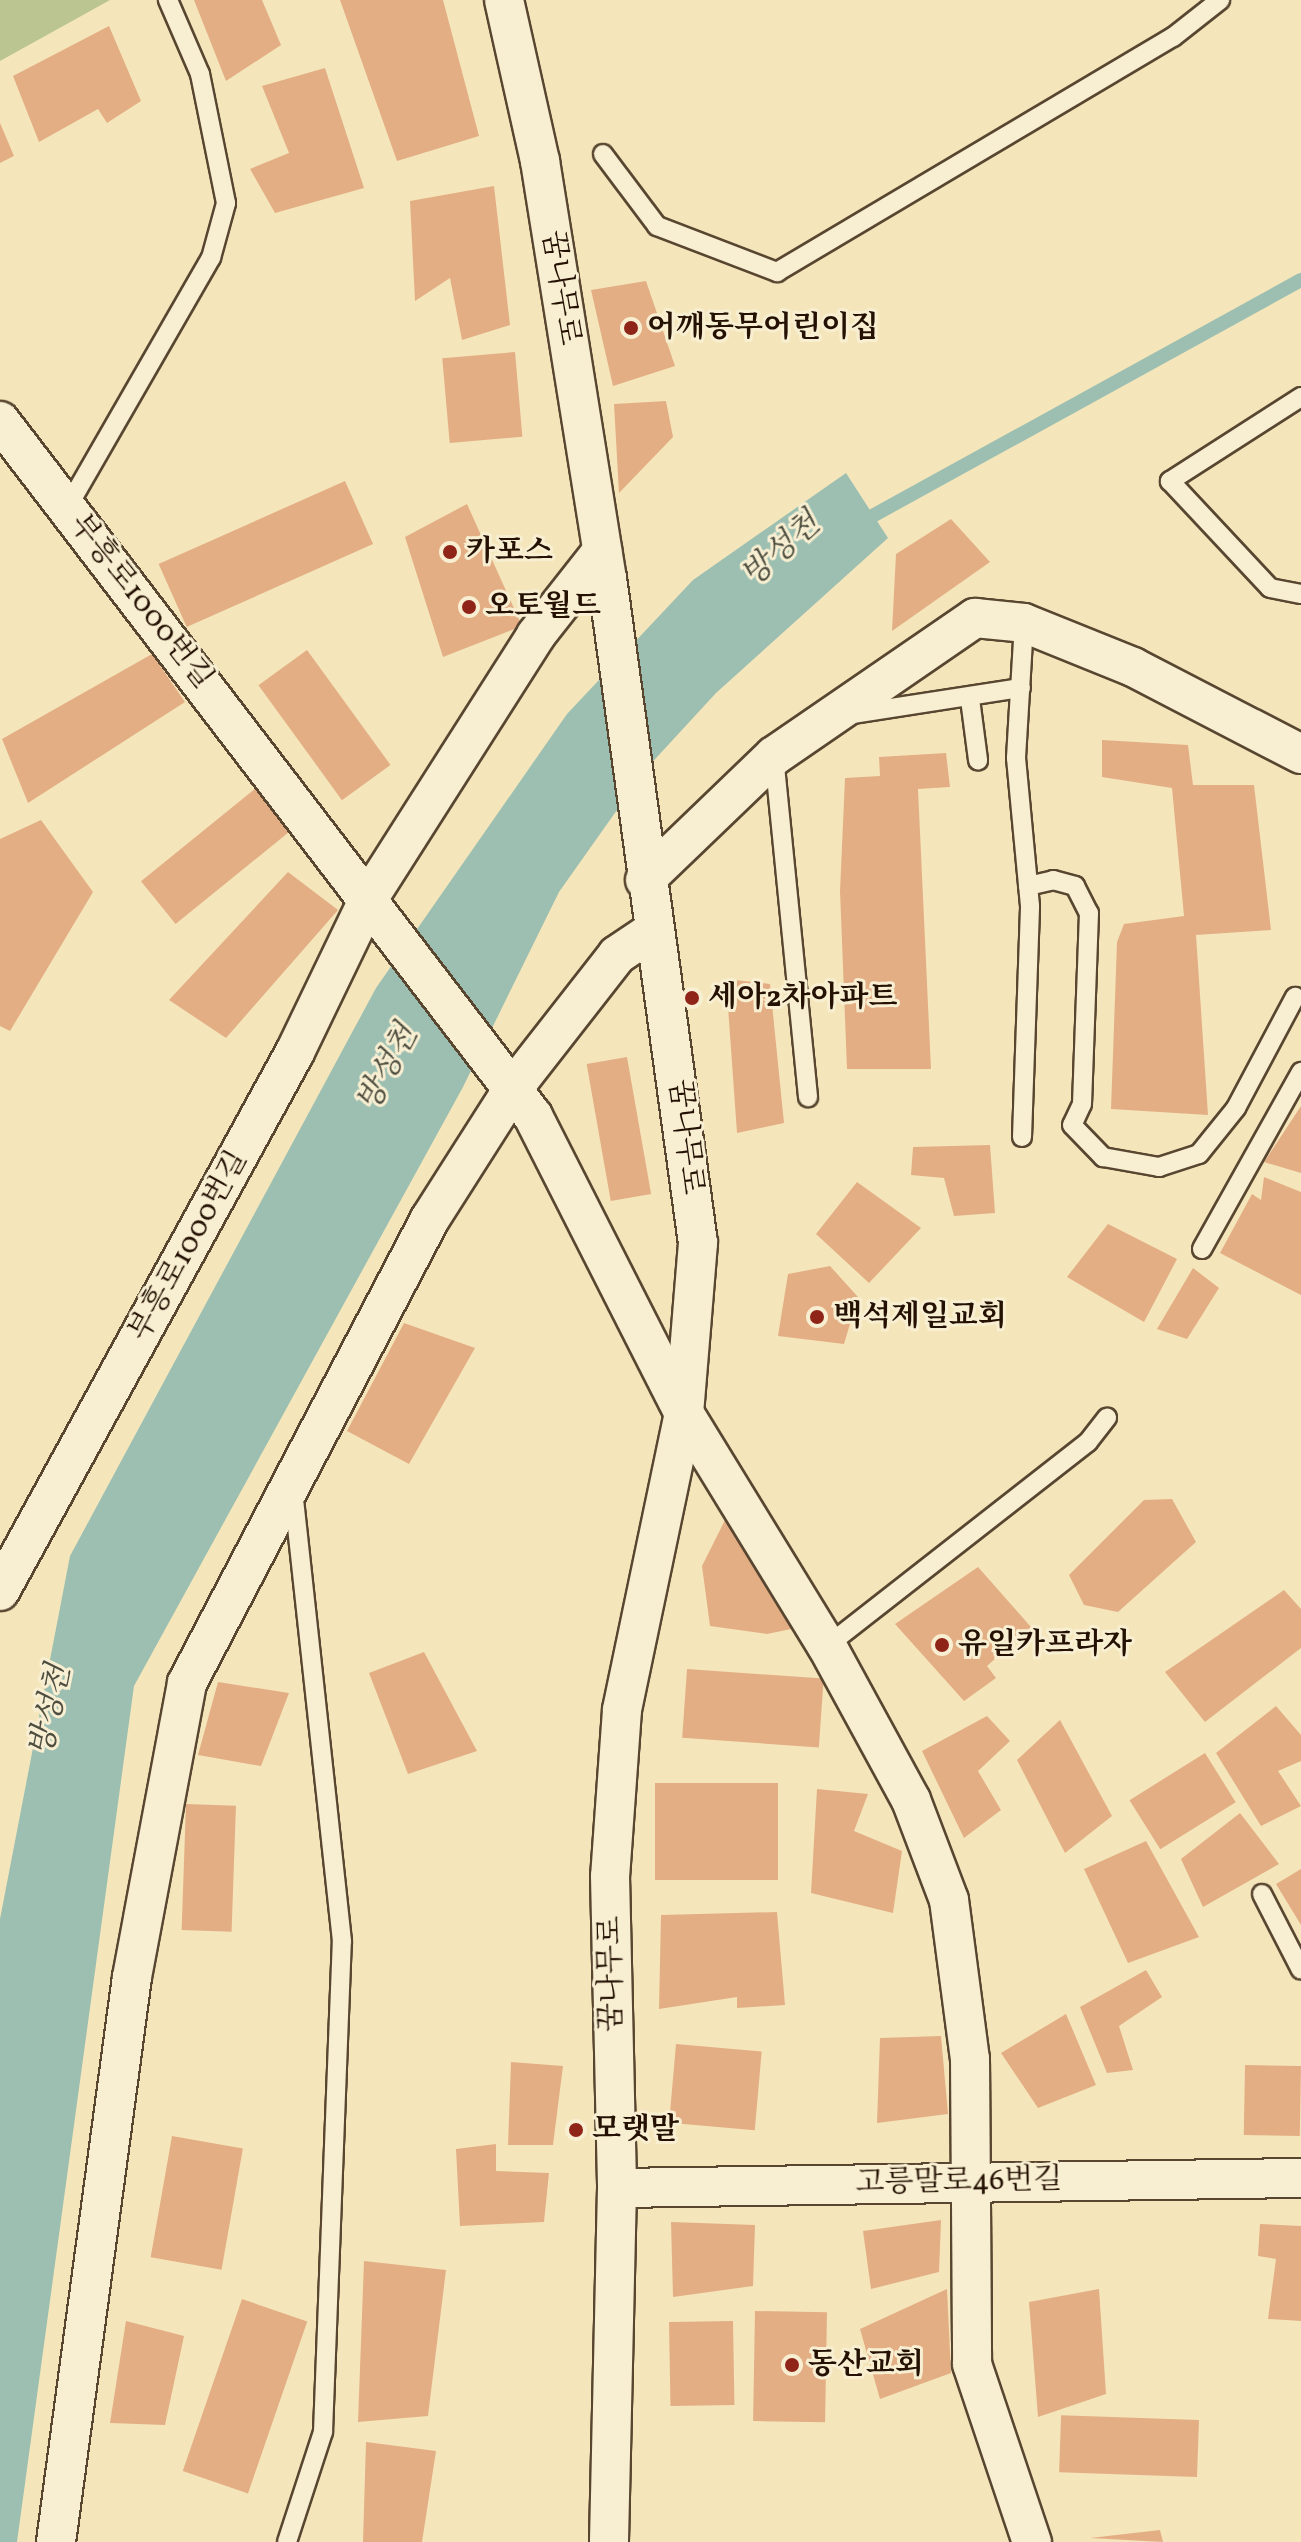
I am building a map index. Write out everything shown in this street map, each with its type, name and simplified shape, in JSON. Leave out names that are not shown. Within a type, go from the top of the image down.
[{"type":"street","name":"꿈나무로","points":[[504,0],[540,161],[604,565],[650,933],[698,1243],[684,1413],[622,1710],[610,1876],[617,2188],[609,2542]]},
{"type":"street","name":"부흥로1000번길","points":[[0,421],[370,896],[514,1087]]},
{"type":"street","points":[[370,896],[536,635],[604,565]]},
{"type":"street","points":[[644,871],[774,756],[826,717],[975,618],[1024,623],[1133,667],[1301,754]]},
{"type":"street","name":"부흥로1000번길","points":[[0,1591],[295,1052],[370,896]]},
{"type":"street","points":[[56,2542],[132,1977],[187,1683],[430,1219],[514,1087],[617,955],[650,933]]},
{"type":"street","points":[[514,1087],[684,1413],[827,1646],[911,1800],[949,1900],[970,2059],[975,2182],[972,2364],[1032,2542]]},
{"type":"street","name":"고릉말로46번길","points":[[617,2188],[1301,2178]]},
{"type":"lane","points":[[67,508],[211,258],[226,203],[200,74],[168,0]]},
{"type":"lane","points":[[603,154],[657,226],[777,272],[1173,37],[1220,0]]},
{"type":"lane","points":[[1301,397],[1170,481],[1270,588],[1301,594]]},
{"type":"lane","points":[[1022,1137],[1028,886],[1016,758],[1024,623]]},
{"type":"lane","points":[[826,717],[970,699],[1021,688]]},
{"type":"lane","points":[[970,699],[978,760]]},
{"type":"lane","points":[[774,756],[808,1097]]},
{"type":"lane","points":[[1028,886],[1053,880],[1075,886],[1089,913],[1082,1104],[1072,1125],[1103,1157],[1159,1167],[1199,1154],[1236,1108],[1295,997]]},
{"type":"lane","points":[[1202,1249],[1301,1072]]},
{"type":"lane","points":[[827,1646],[1088,1442],[1107,1418]]},
{"type":"lane","points":[[287,2542],[323,2432],[342,1941],[292,1485]]},
{"type":"lane","points":[[1262,1894],[1301,1970]]},
{"type":"green space","points":[[0,0],[110,0],[0,61]]},
{"type":"water","points":[[846,473],[888,538],[716,693],[646,769],[559,892],[463,1087],[134,1686],[17,2542],[0,2542],[0,1919],[70,1556],[376,988],[567,714],[693,580]]},
{"type":"building","points":[[194,0],[262,0],[281,45],[226,81]]},
{"type":"building","points":[[340,0],[443,0],[479,136],[397,161]]},
{"type":"building","points":[[109,26],[141,101],[107,123],[98,109],[39,142],[13,76]]},
{"type":"building","points":[[325,68],[364,188],[275,213],[250,169],[289,153],[262,86]]},
{"type":"building","points":[[0,123],[14,156],[0,163]]},
{"type":"building","points":[[494,186],[510,325],[462,340],[450,278],[415,301],[410,201]]},
{"type":"building","name":"어깨동무어린이집","points":[[646,281],[675,366],[613,386],[591,290]]},
{"type":"building","points":[[515,352],[522,437],[450,443],[442,358]]},
{"type":"building","points":[[666,401],[673,437],[619,493],[614,404]]},
{"type":"building","points":[[345,481],[373,544],[187,627],[159,564]]},
{"type":"building","points":[[467,504],[522,626],[443,657],[405,537]]},
{"type":"building","points":[[951,519],[990,562],[892,631],[896,554]]},
{"type":"building","points":[[307,650],[390,765],[342,800],[258,685]]},
{"type":"building","points":[[152,654],[185,702],[28,803],[2,739]]},
{"type":"building","points":[[1102,740],[1188,745],[1193,785],[1254,785],[1271,930],[1196,935],[1208,1115],[1111,1109],[1117,942],[1124,924],[1184,916],[1172,788],[1102,777]]},
{"type":"building","points":[[946,753],[950,787],[918,789],[931,1069],[847,1069],[840,891],[845,778],[880,776],[879,757]]},
{"type":"building","points":[[256,788],[291,831],[176,924],[141,881]]},
{"type":"building","points":[[41,820],[93,892],[10,1031],[0,1026],[0,839]]},
{"type":"building","points":[[288,872],[338,910],[226,1038],[169,1000]]},
{"type":"building","points":[[726,979],[770,984],[784,1123],[737,1133]]},
{"type":"building","points":[[627,1057],[651,1194],[611,1201],[587,1064]]},
{"type":"building","points":[[1301,1106],[1301,1173],[1264,1162]]},
{"type":"building","points":[[990,1145],[995,1213],[954,1216],[944,1178],[911,1175],[913,1147]]},
{"type":"building","points":[[1264,1177],[1301,1192],[1301,1295],[1220,1253],[1252,1194],[1261,1200]]},
{"type":"building","points":[[857,1182],[921,1228],[869,1283],[816,1234]]},
{"type":"building","points":[[1108,1224],[1177,1259],[1144,1322],[1067,1277]]},
{"type":"building","name":"백석제일교회","points":[[830,1266],[858,1297],[844,1344],[778,1336],[788,1274]]},
{"type":"building","points":[[1193,1268],[1219,1288],[1187,1339],[1157,1329]]},
{"type":"building","points":[[404,1323],[475,1348],[409,1464],[347,1431]]},
{"type":"building","points":[[1172,1499],[1196,1542],[1118,1612],[1084,1605],[1069,1575],[1144,1500]]},
{"type":"building","points":[[725,1520],[796,1628],[767,1634],[710,1626],[702,1566]]},
{"type":"building","points":[[978,1567],[1031,1627],[987,1666],[996,1678],[964,1701],[895,1624]]},
{"type":"building","points":[[1284,1590],[1301,1609],[1301,1648],[1205,1722],[1165,1672]]},
{"type":"building","points":[[424,1652],[477,1751],[408,1774],[369,1673]]},
{"type":"building","points":[[687,1669],[824,1679],[819,1747],[682,1738]]},
{"type":"building","points":[[218,1682],[289,1693],[261,1766],[198,1755]]},
{"type":"building","points":[[1276,1706],[1301,1735],[1301,1761],[1278,1771],[1301,1806],[1261,1826],[1216,1753]]},
{"type":"building","points":[[987,1716],[1010,1741],[978,1771],[1001,1810],[964,1838],[922,1751]]},
{"type":"building","points":[[1060,1720],[1112,1816],[1065,1853],[1017,1760]]},
{"type":"building","points":[[1205,1753],[1236,1802],[1160,1849],[1130,1800]]},
{"type":"building","points":[[655,1783],[778,1783],[778,1880],[655,1880]]},
{"type":"building","points":[[817,1789],[868,1794],[854,1831],[902,1851],[893,1913],[811,1893]]},
{"type":"building","points":[[186,1804],[236,1806],[232,1932],[182,1930]]},
{"type":"building","points":[[1240,1813],[1279,1864],[1203,1907],[1181,1859]]},
{"type":"building","points":[[1146,1841],[1199,1937],[1128,1963],[1084,1869]]},
{"type":"building","points":[[1301,1869],[1301,1925],[1276,1884]]},
{"type":"building","points":[[777,1912],[785,2005],[737,2008],[737,1997],[659,2009],[661,1915]]},
{"type":"building","points":[[1146,1970],[1162,1997],[1119,2026],[1133,2070],[1107,2073],[1080,2007]]},
{"type":"building","points":[[1066,2014],[1096,2085],[1038,2108],[1001,2053]]},
{"type":"building","points":[[941,2036],[948,2114],[877,2123],[880,2038]]},
{"type":"building","points":[[676,2044],[762,2051],[755,2130],[669,2123]]},
{"type":"building","points":[[511,2062],[563,2066],[553,2145],[508,2145]]},
{"type":"building","points":[[1245,2065],[1301,2066],[1300,2136],[1244,2135]]},
{"type":"building","points":[[172,2136],[243,2149],[222,2270],[151,2257]]},
{"type":"building","points":[[496,2144],[496,2171],[549,2173],[544,2222],[460,2226],[456,2149]]},
{"type":"building","points":[[941,2220],[939,2272],[871,2289],[863,2231]]},
{"type":"building","points":[[671,2222],[755,2225],[753,2286],[673,2297]]},
{"type":"building","points":[[1260,2224],[1301,2226],[1301,2321],[1268,2319],[1276,2259],[1258,2256]]},
{"type":"building","points":[[364,2261],[446,2270],[428,2416],[358,2422]]},
{"type":"building","points":[[947,2289],[951,2373],[880,2399],[860,2329]]},
{"type":"building","points":[[1099,2289],[1106,2394],[1038,2417],[1029,2302]]},
{"type":"building","points":[[242,2299],[307,2321],[248,2494],[183,2471]]},
{"type":"building","name":"동산교회","points":[[755,2311],[827,2312],[825,2422],[753,2421]]},
{"type":"building","points":[[126,2321],[184,2336],[165,2425],[110,2423]]},
{"type":"building","points":[[733,2321],[734,2405],[670,2406],[669,2322]]},
{"type":"building","points":[[1061,2415],[1199,2420],[1197,2477],[1059,2472]]},
{"type":"building","points":[[366,2442],[436,2451],[422,2542],[363,2542]]},
{"type":"building","points":[[1160,2530],[1163,2542],[1090,2538]]},
{"type":"waterway","name":"방성천","points":[[856,525],[1301,280]]},
{"type":"place","name":"어깨동무어린이집","points":[[631,328]]},
{"type":"place","name":"카포스","points":[[450,552]]},
{"type":"place","name":"오토월드","points":[[469,607]]},
{"type":"place","name":"세아2차아파트","points":[[692,998]]},
{"type":"place","name":"백석제일교회","points":[[817,1317]]},
{"type":"place","name":"유일카프라자","points":[[942,1645]]},
{"type":"place","name":"모랫말","points":[[576,2130]]},
{"type":"place","name":"동산교회","points":[[792,2365]]}]
